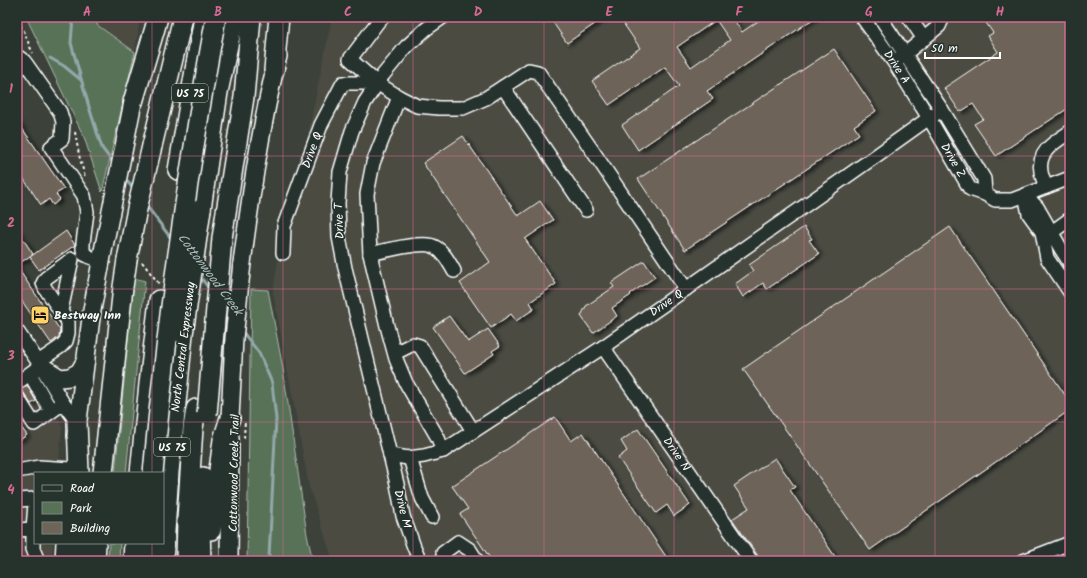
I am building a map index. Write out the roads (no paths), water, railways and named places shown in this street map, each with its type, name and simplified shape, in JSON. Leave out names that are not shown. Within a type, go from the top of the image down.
[{"type":"highway","points":[[133,102],[158,17]]},
{"type":"highway","points":[[103,472],[123,287],[133,258],[137,209],[183,17]]},
{"type":"highway","name":"US 75","points":[[140,472],[148,384],[170,215],[204,17]]},
{"type":"highway","points":[[153,472],[167,340],[188,181],[216,17]]},
{"type":"highway","name":"North Central Expressway","points":[[164,536],[183,334],[218,92],[234,17]]},
{"type":"highway","points":[[186,561],[187,519],[193,428],[244,97],[251,17]]},
{"type":"highway","points":[[274,70],[279,17]]},
{"type":"highway","points":[[201,561],[200,529],[207,414],[222,238]]},
{"type":"highway","points":[[207,561],[223,440],[238,417]]},
{"type":"highway","points":[[74,472],[77,422]]},
{"type":"highway","points":[[80,544],[80,561]]},
{"type":"highway","points":[[95,561],[96,544]]},
{"type":"highway","points":[[133,561],[134,544]]},
{"type":"highway","points":[[146,561],[148,544]]},
{"type":"highway","name":"North Central Expressway","points":[[162,561],[163,544]]},
{"type":"main road","points":[[77,422],[92,310],[150,17]]},
{"type":"main road","points":[[229,561],[238,417],[234,338],[249,209],[259,147],[274,70],[287,17]]},
{"type":"main road","points":[[36,367],[60,378],[70,377],[79,372],[86,360]]},
{"type":"main road","points":[[64,561],[65,544]]},
{"type":"street","points":[[382,17],[350,59],[377,83],[417,106],[463,108],[486,98],[529,70],[538,72],[686,289]]},
{"type":"street","name":"Drive T","points":[[390,455],[345,268],[339,237],[338,203],[340,172],[352,131],[365,102],[382,75],[406,47],[426,29],[443,17]]},
{"type":"street","name":"Drive A","points":[[880,17],[942,110]]},
{"type":"street","points":[[909,17],[924,39]]},
{"type":"street","points":[[894,62],[939,26],[943,17]]},
{"type":"street","name":"Drive A","points":[[866,18],[929,118]]},
{"type":"street","points":[[17,56],[28,65],[60,112],[63,122],[62,139],[51,147],[84,196],[87,212],[83,249],[84,254],[90,257],[102,256]]},
{"type":"street","name":"Drive Q","points":[[283,253],[284,226],[321,125],[343,83],[377,83]]},
{"type":"street","points":[[503,87],[586,210]]},
{"type":"street","points":[[399,97],[373,163],[367,194],[370,254],[394,353],[406,383],[438,438],[442,450]]},
{"type":"street","name":"Drive Q","points":[[390,455],[410,458],[424,456],[442,450],[473,431],[603,347],[942,110]]},
{"type":"street","name":"Drive Z","points":[[942,110],[984,179],[985,194]]},
{"type":"street","name":"Drive Z","points":[[929,118],[970,189],[985,194],[995,200],[1012,200],[1070,178]]},
{"type":"street","points":[[1046,187],[1041,171],[1041,159],[1045,151],[1054,142],[1070,132]]},
{"type":"street","points":[[1025,195],[1038,207],[1048,235],[1047,258],[1070,292]]},
{"type":"street","points":[[1048,235],[1070,219]]},
{"type":"street","points":[[1048,235],[1068,257]]},
{"type":"street","points":[[370,254],[412,245],[433,245],[442,252],[454,271]]},
{"type":"street","points":[[17,383],[66,341],[68,322],[61,311]]},
{"type":"street","points":[[17,331],[36,367],[51,411]]},
{"type":"street","points":[[394,353],[413,344],[420,346],[473,431]]},
{"type":"street","name":"Drive N","points":[[603,347],[751,561]]},
{"type":"street","points":[[36,367],[77,422]]},
{"type":"street","points":[[17,397],[34,424],[63,403]]},
{"type":"street","name":"Drive M","points":[[390,455],[403,516],[420,561]]},
{"type":"street","points":[[410,458],[422,498],[432,517]]},
{"type":"street","points":[[17,471],[35,470],[74,472]]},
{"type":"street","points":[[17,500],[34,499]]},
{"type":"street","points":[[34,516],[33,548],[38,561]]},
{"type":"street","points":[[17,530],[33,529]]},
{"type":"street","points":[[445,561],[443,553],[458,542],[470,550],[477,561]]},
{"type":"street","points":[[1023,561],[1070,543]]},
{"type":"waterway","name":"Cottonwood Creek","points":[[73,17],[71,43],[102,148],[114,164]]},
{"type":"waterway","points":[[50,58],[64,66],[81,80]]},
{"type":"waterway","name":"Cottonwood Creek","points":[[124,177],[134,190]]},
{"type":"waterway","name":"Cottonwood Creek","points":[[146,205],[173,241]]},
{"type":"waterway","name":"Cottonwood Creek","points":[[199,275],[210,290]]},
{"type":"waterway","name":"Cottonwood Creek","points":[[242,331],[259,353],[272,383],[276,419],[270,561]]},
{"type":"place","name":"Bestway Inn","points":[[40,315]]}]
